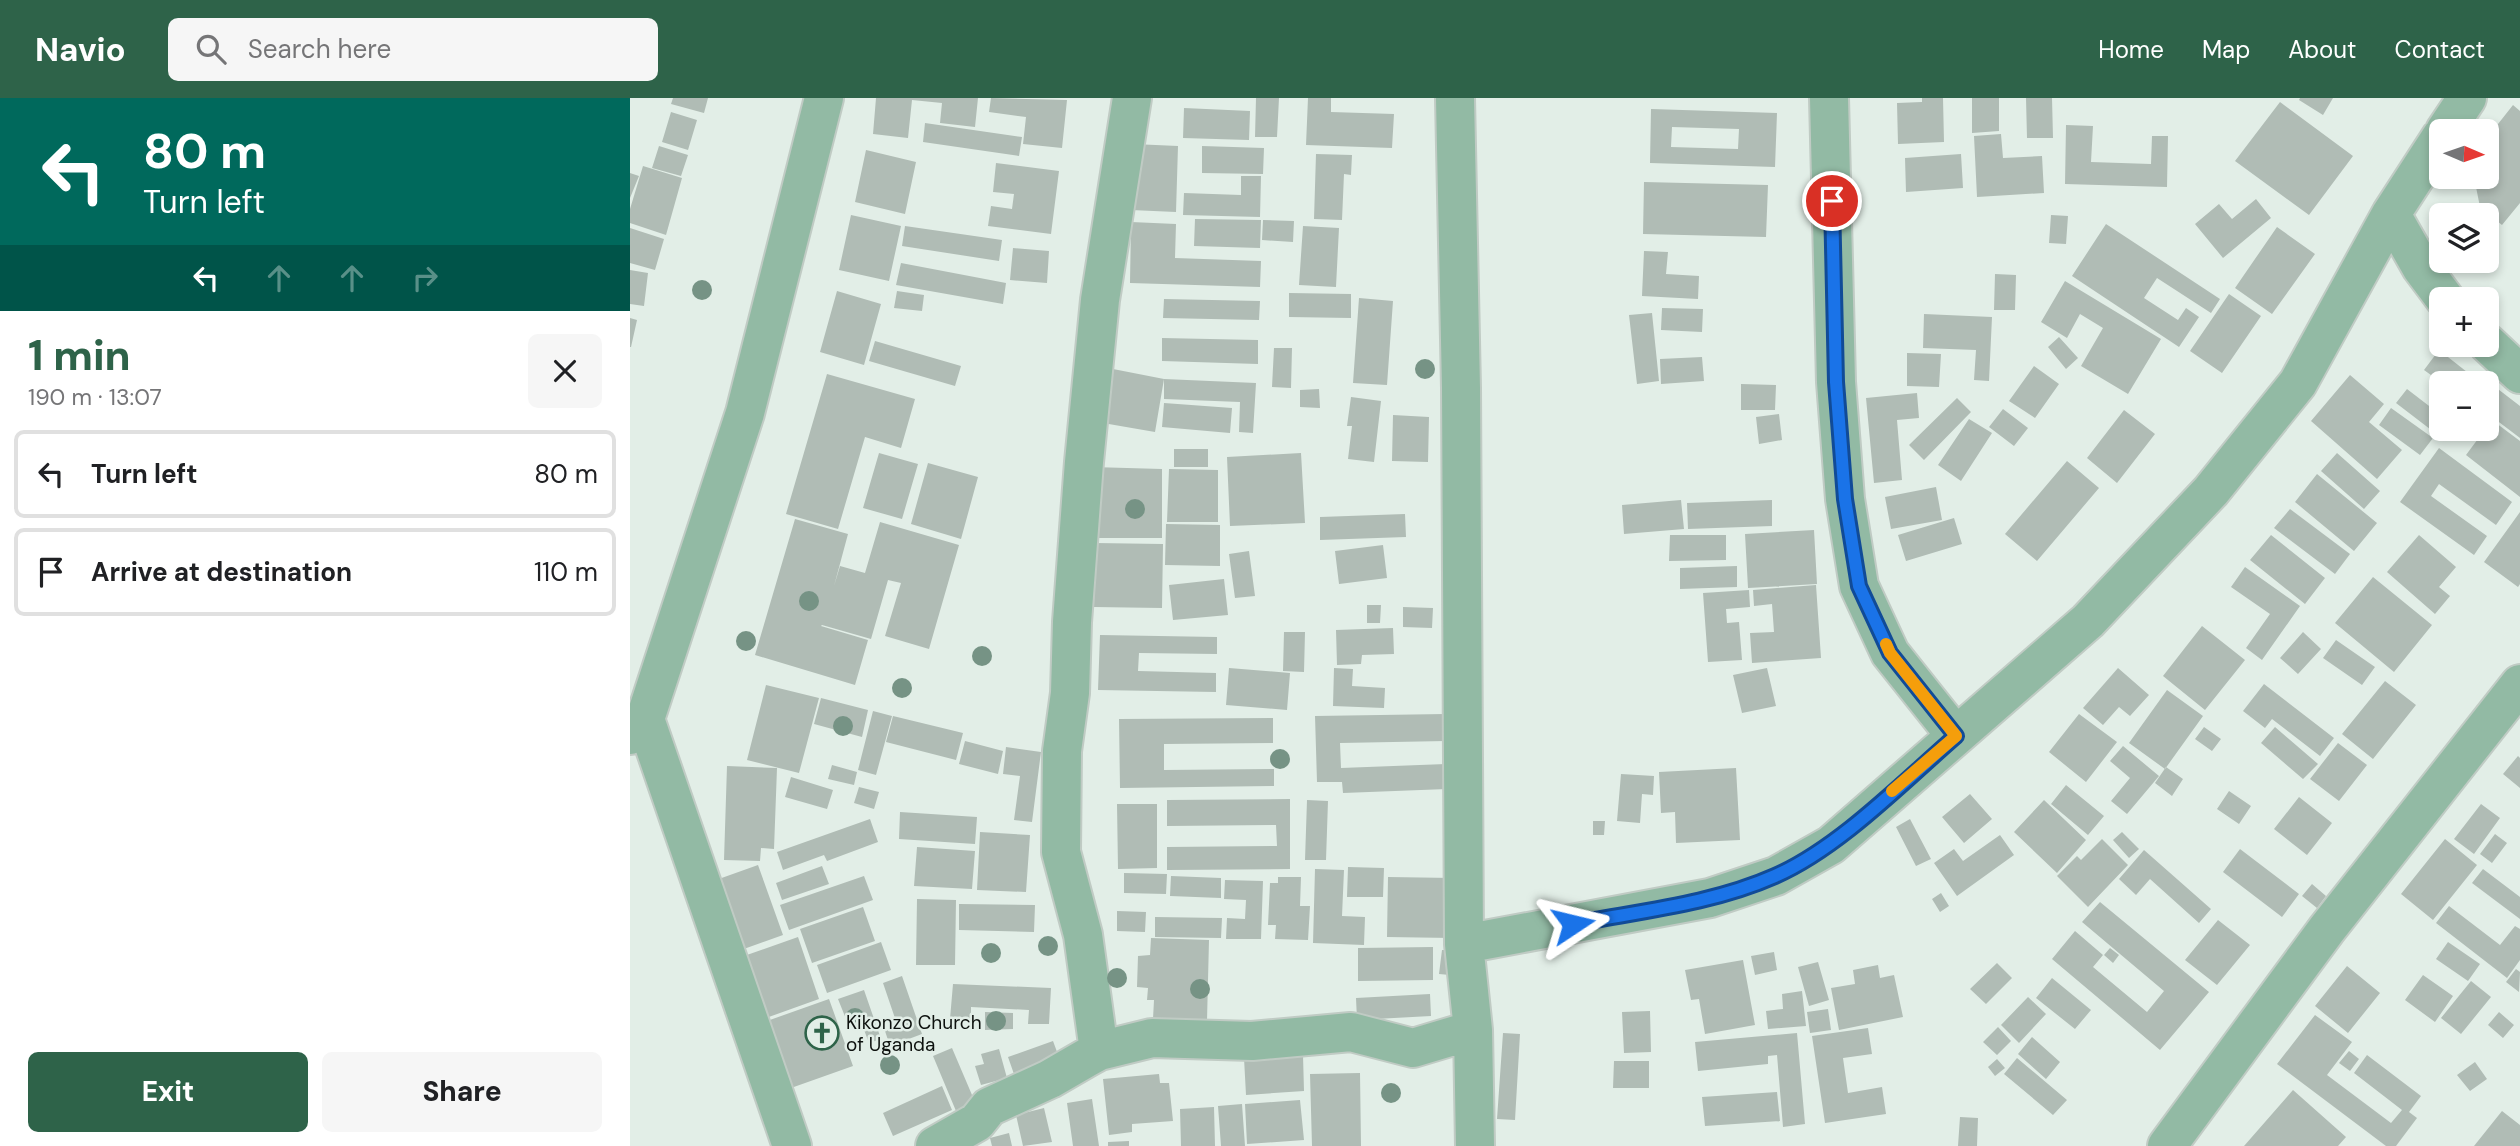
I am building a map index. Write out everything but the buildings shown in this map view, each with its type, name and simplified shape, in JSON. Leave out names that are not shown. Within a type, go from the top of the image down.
[{"type":"street","points":[[792,1146],[637,727],[745,413],[824,98]]},
{"type":"street","points":[[1099,1051],[1083,935],[1060,852],[1062,751],[1069,693],[1084,462],[1100,300],[1132,98]]},
{"type":"street","points":[[1455,98],[1461,388],[1464,944],[1473,1030],[1475,1146]]},
{"type":"street","points":[[1829,98],[1836,382],[1845,499],[1859,586],[1890,653],[1956,736]]},
{"type":"street","points":[[2453,119],[2467,98]]},
{"type":"street","points":[[1464,944],[1710,898],[1776,876],[1831,845],[2088,621],[2211,491],[2298,383],[2391,214],[2429,155]]},
{"type":"street","points":[[2391,214],[2421,267],[2436,287]]},
{"type":"street","points":[[2499,354],[2520,374]]},
{"type":"street","points":[[2167,1146],[2327,929],[2520,684]]},
{"type":"street","points":[[934,1146],[977,1122],[989,1107],[1050,1079],[1099,1051],[1152,1038],[1252,1041],[1351,1032],[1413,1048],[1473,1030]]},
{"type":"slow traffic","points":[[1886,644],[1890,653],[1956,736],[1892,791]]},
{"type":"place","name":"Kikonzo Church of Uganda","points":[[822,1033]]},
{"type":"route","points":[[1573,924],[1710,898],[1776,876],[1831,845],[1956,736],[1890,653],[1859,586],[1845,499],[1836,382],[1832,201]]}]
